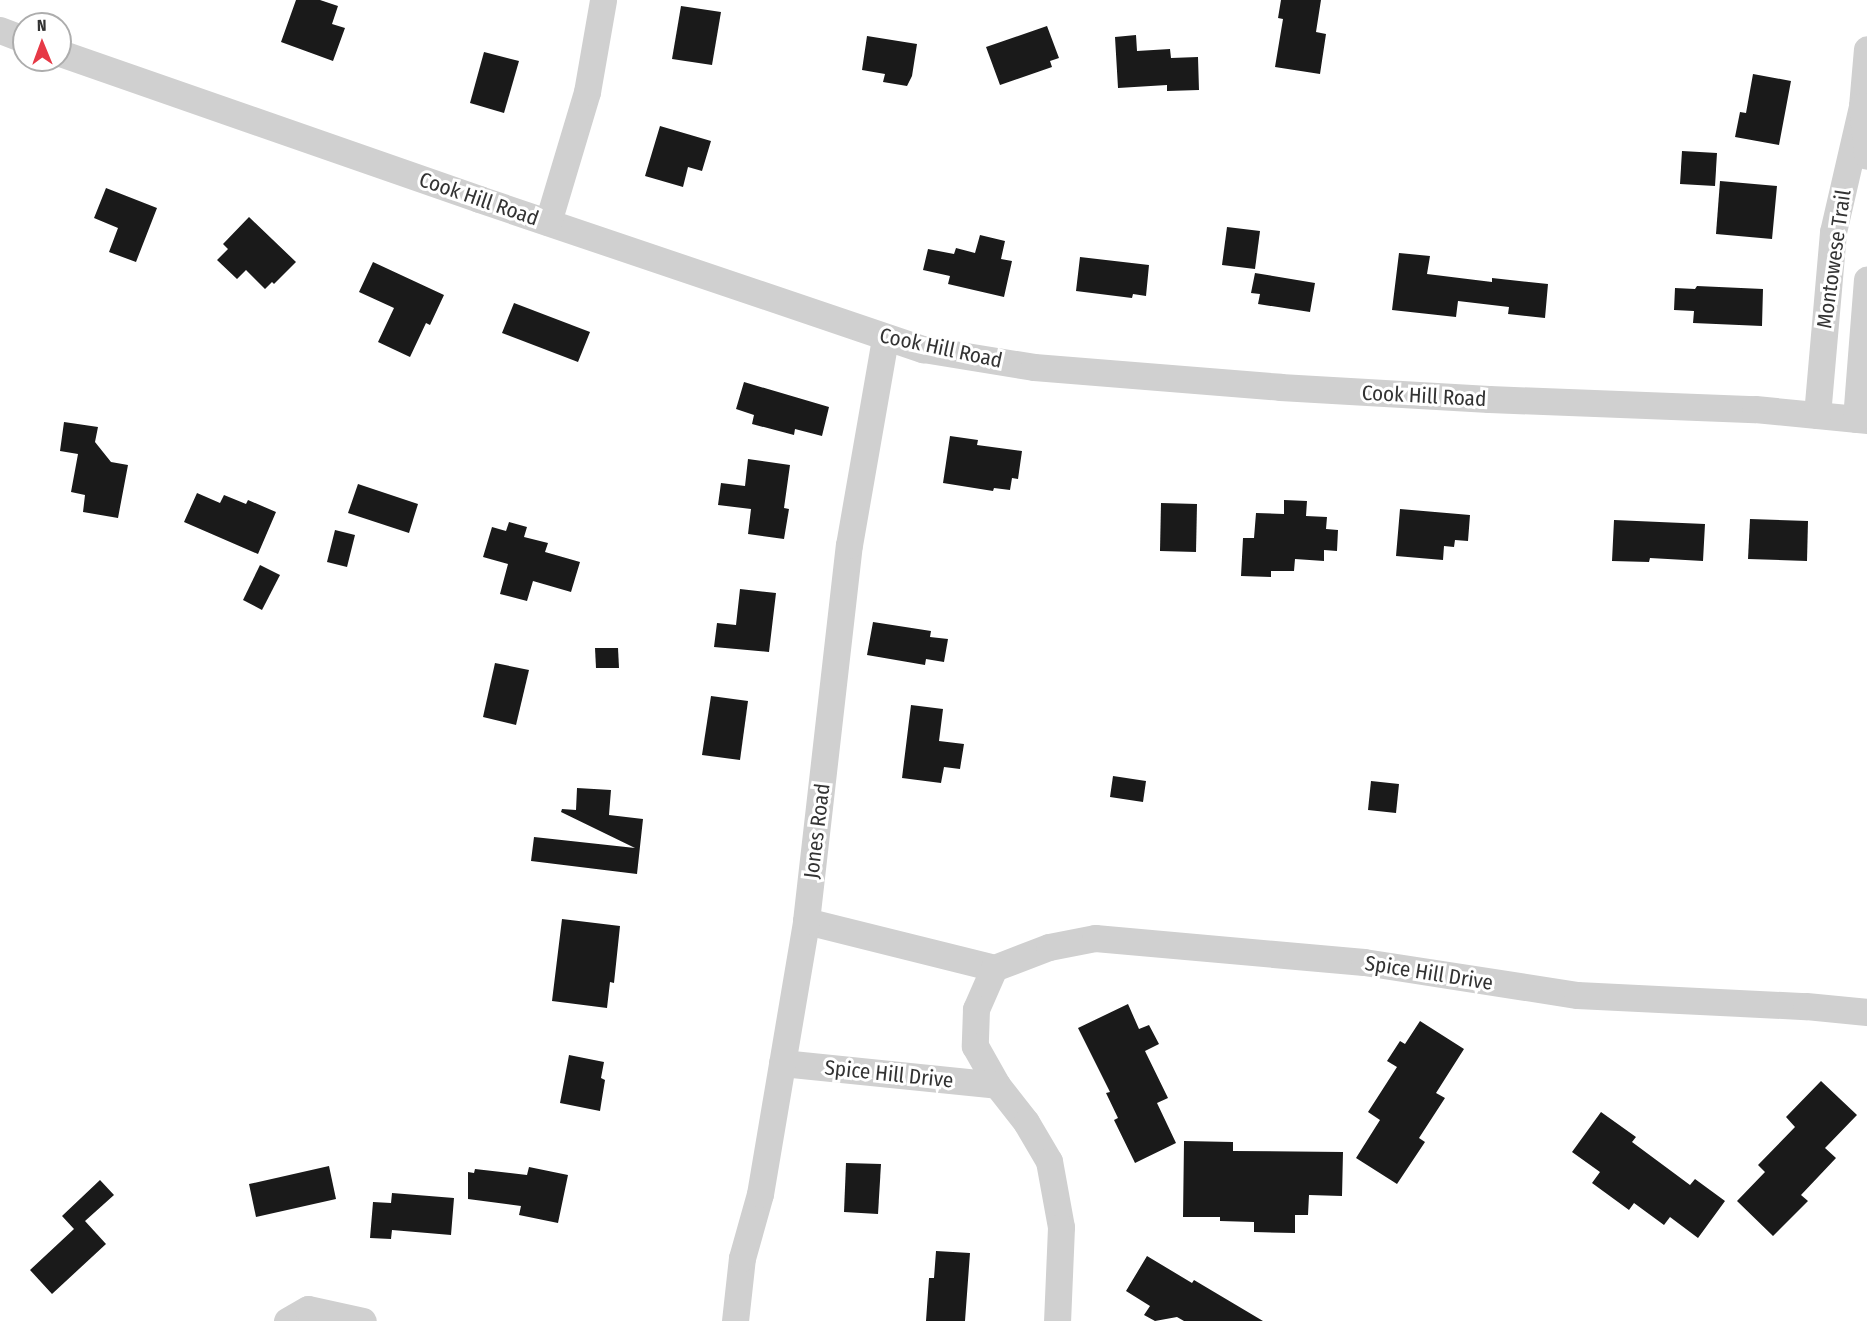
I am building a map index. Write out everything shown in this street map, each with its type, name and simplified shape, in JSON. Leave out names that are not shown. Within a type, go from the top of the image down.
[{"type":"street","points":[[548,222],[587,92],[603,0]]},
{"type":"street","name":"Montowese Trail","points":[[1817,415],[1832,242],[1862,106],[1867,49]]},
{"type":"street","name":"Cook Hill Road","points":[[72,57],[885,338],[923,349],[1034,367],[1280,387],[1862,419]]},
{"type":"street","name":"Montowese Trail","points":[[1862,106],[1867,156]]},
{"type":"street","name":"Montowese Trail","points":[[1862,419],[1867,279]]},
{"type":"street","name":"Jones Road","points":[[735,1321],[742,1258],[760,1194],[806,921],[849,545],[885,338]]},
{"type":"street","points":[[806,921],[994,968]]},
{"type":"street","name":"Spice Hill Drive","points":[[1057,1321],[1061,1227],[1049,1161],[1026,1122],[997,1085],[975,1046],[976,1009],[994,968],[1048,947],[1095,938],[1364,962],[1577,995],[1806,1006],[1867,1012]]},
{"type":"street","name":"Spice Hill Drive","points":[[782,1063],[997,1085]]},
{"type":"street","points":[[287,1321],[308,1309],[363,1321]]},
{"type":"building","points":[[296,0],[320,0],[338,6],[332,24],[345,28],[333,61],[281,42]]},
{"type":"building","points":[[1281,0],[1321,0],[1316,32],[1326,34],[1320,74],[1275,67],[1283,19],[1278,18]]},
{"type":"building","points":[[681,6],[721,12],[712,65],[672,59]]},
{"type":"building","points":[[1047,26],[1059,58],[1050,61],[1052,67],[1000,85],[986,47]]},
{"type":"building","points":[[1136,35],[1137,51],[1170,49],[1171,58],[1198,57],[1199,90],[1167,91],[1167,85],[1118,88],[1115,37]]},
{"type":"building","points":[[867,36],[917,44],[912,76],[907,86],[883,82],[885,74],[862,70]]},
{"type":"building","points":[[484,52],[519,61],[504,113],[470,103]]},
{"type":"building","points":[[1753,74],[1791,81],[1779,145],[1735,137],[1740,112],[1746,113]]},
{"type":"building","points":[[660,126],[711,141],[702,171],[688,167],[683,187],[645,176]]},
{"type":"building","points":[[1682,151],[1717,153],[1715,186],[1680,184]]},
{"type":"building","points":[[1720,181],[1777,186],[1772,239],[1716,234]]},
{"type":"building","points":[[106,188],[157,208],[136,262],[109,252],[118,228],[94,218]]},
{"type":"building","points":[[249,217],[296,262],[274,284],[272,282],[265,289],[246,270],[237,279],[217,260],[228,249],[223,244]]},
{"type":"building","points":[[1227,227],[1260,231],[1255,269],[1222,265]]},
{"type":"building","points":[[980,235],[1005,241],[1001,259],[1012,261],[1004,297],[948,284],[950,276],[923,270],[928,249],[954,254],[956,248],[975,253]]},
{"type":"building","points":[[1399,253],[1430,256],[1427,274],[1492,282],[1492,278],[1548,284],[1545,318],[1508,314],[1509,307],[1458,301],[1456,317],[1392,310]]},
{"type":"building","points":[[1080,257],[1149,265],[1146,296],[1133,294],[1132,298],[1076,291]]},
{"type":"building","points":[[373,262],[444,295],[430,325],[426,323],[410,357],[378,342],[394,308],[359,292]]},
{"type":"building","points":[[1255,273],[1315,283],[1310,312],[1258,304],[1260,294],[1251,293]]},
{"type":"building","points":[[1697,286],[1763,289],[1762,326],[1693,323],[1694,311],[1674,310],[1675,288],[1695,289]]},
{"type":"building","points":[[514,303],[590,332],[578,362],[502,333]]},
{"type":"building","points":[[744,382],[829,407],[822,436],[795,429],[794,435],[752,424],[754,415],[736,409]]},
{"type":"building","points":[[64,422],[98,427],[95,442],[111,462],[128,465],[118,518],[83,512],[85,495],[71,492],[78,454],[60,451]]},
{"type":"building","points":[[950,436],[978,440],[977,445],[1022,451],[1018,479],[1012,478],[1010,490],[994,488],[993,491],[943,483]]},
{"type":"building","points":[[748,459],[790,465],[784,508],[789,509],[784,539],[748,534],[751,509],[718,505],[721,483],[745,486]]},
{"type":"building","points":[[358,484],[418,504],[409,533],[348,513]]},
{"type":"building","points":[[197,493],[220,503],[224,495],[246,504],[248,500],[276,512],[258,554],[184,522]]},
{"type":"building","points":[[1284,500],[1307,501],[1306,516],[1327,517],[1326,529],[1338,530],[1337,551],[1324,550],[1324,561],[1295,559],[1294,571],[1271,571],[1271,577],[1241,576],[1243,538],[1254,538],[1256,513],[1284,514]]},
{"type":"building","points":[[1161,503],[1197,504],[1196,552],[1160,551]]},
{"type":"building","points":[[1400,509],[1470,515],[1468,541],[1455,540],[1454,547],[1444,546],[1443,560],[1396,556]]},
{"type":"building","points":[[1750,519],[1808,521],[1807,561],[1748,559]]},
{"type":"building","points":[[1614,520],[1705,524],[1703,561],[1650,558],[1649,562],[1612,561]]},
{"type":"building","points":[[509,522],[527,527],[524,537],[548,543],[545,552],[580,562],[571,592],[533,581],[527,601],[500,594],[508,564],[483,557],[492,527],[506,531]]},
{"type":"building","points":[[335,530],[355,535],[347,567],[327,562]]},
{"type":"building","points":[[260,565],[280,575],[262,610],[243,600]]},
{"type":"building","points":[[740,589],[776,593],[769,652],[714,647],[717,623],[736,625]]},
{"type":"building","points":[[873,622],[931,631],[930,637],[948,639],[944,662],[926,659],[925,665],[867,655]]},
{"type":"building","points":[[595,648],[618,648],[619,668],[596,668]]},
{"type":"building","points":[[495,663],[529,670],[516,725],[483,717]]},
{"type":"building","points":[[711,696],[748,701],[740,760],[702,755]]},
{"type":"building","points":[[911,705],[943,709],[939,741],[964,744],[960,769],[944,767],[941,783],[902,778]]},
{"type":"building","points":[[1113,776],[1146,781],[1143,802],[1110,797]]},
{"type":"building","points":[[1371,781],[1399,784],[1396,813],[1368,810]]},
{"type":"building","points":[[577,788],[611,790],[609,815],[643,819],[637,874],[531,861],[534,837],[635,848],[561,812],[562,809],[576,810]]},
{"type":"building","points":[[562,919],[620,926],[614,983],[610,982],[607,1008],[552,1001]]},
{"type":"building","points":[[1128,1004],[1139,1029],[1149,1025],[1159,1044],[1145,1051],[1168,1098],[1157,1103],[1176,1143],[1135,1163],[1114,1120],[1118,1118],[1106,1093],[1110,1092],[1078,1028]]},
{"type":"building","points":[[1420,1021],[1464,1049],[1436,1093],[1445,1098],[1419,1138],[1425,1142],[1397,1184],[1356,1158],[1380,1120],[1368,1112],[1397,1067],[1387,1061],[1400,1041],[1405,1044]]},
{"type":"building","points":[[569,1055],[604,1062],[601,1078],[605,1080],[600,1111],[560,1103]]},
{"type":"building","points":[[1821,1081],[1857,1115],[1825,1148],[1836,1158],[1801,1195],[1808,1201],[1773,1236],[1737,1201],[1765,1172],[1758,1165],[1795,1127],[1786,1117]]},
{"type":"building","points":[[1601,1112],[1636,1137],[1632,1142],[1690,1185],[1695,1179],[1725,1201],[1698,1238],[1670,1217],[1664,1225],[1634,1203],[1629,1210],[1592,1183],[1600,1172],[1572,1152]]},
{"type":"building","points":[[1184,1141],[1233,1142],[1233,1151],[1343,1152],[1342,1196],[1309,1195],[1308,1215],[1295,1215],[1295,1233],[1254,1232],[1254,1222],[1220,1221],[1220,1217],[1183,1217]]},
{"type":"building","points":[[846,1163],[881,1164],[878,1214],[844,1212]]},
{"type":"building","points":[[329,1166],[336,1199],[256,1217],[249,1184]]},
{"type":"building","points":[[529,1167],[568,1175],[558,1223],[519,1215],[521,1206],[468,1199],[468,1172],[474,1173],[475,1169],[527,1175]]},
{"type":"building","points":[[100,1180],[114,1195],[85,1221],[106,1244],[52,1294],[30,1270],[74,1229],[62,1216]]},
{"type":"building","points":[[392,1193],[454,1198],[451,1235],[392,1230],[391,1239],[370,1238],[373,1202],[391,1203]]},
{"type":"building","points":[[936,1251],[970,1253],[965,1321],[926,1321],[929,1278],[934,1278]]},
{"type":"building","points":[[1147,1256],[1192,1283],[1194,1280],[1263,1321],[1184,1321],[1177,1317],[1155,1321],[1144,1315],[1150,1306],[1126,1291]]}]
